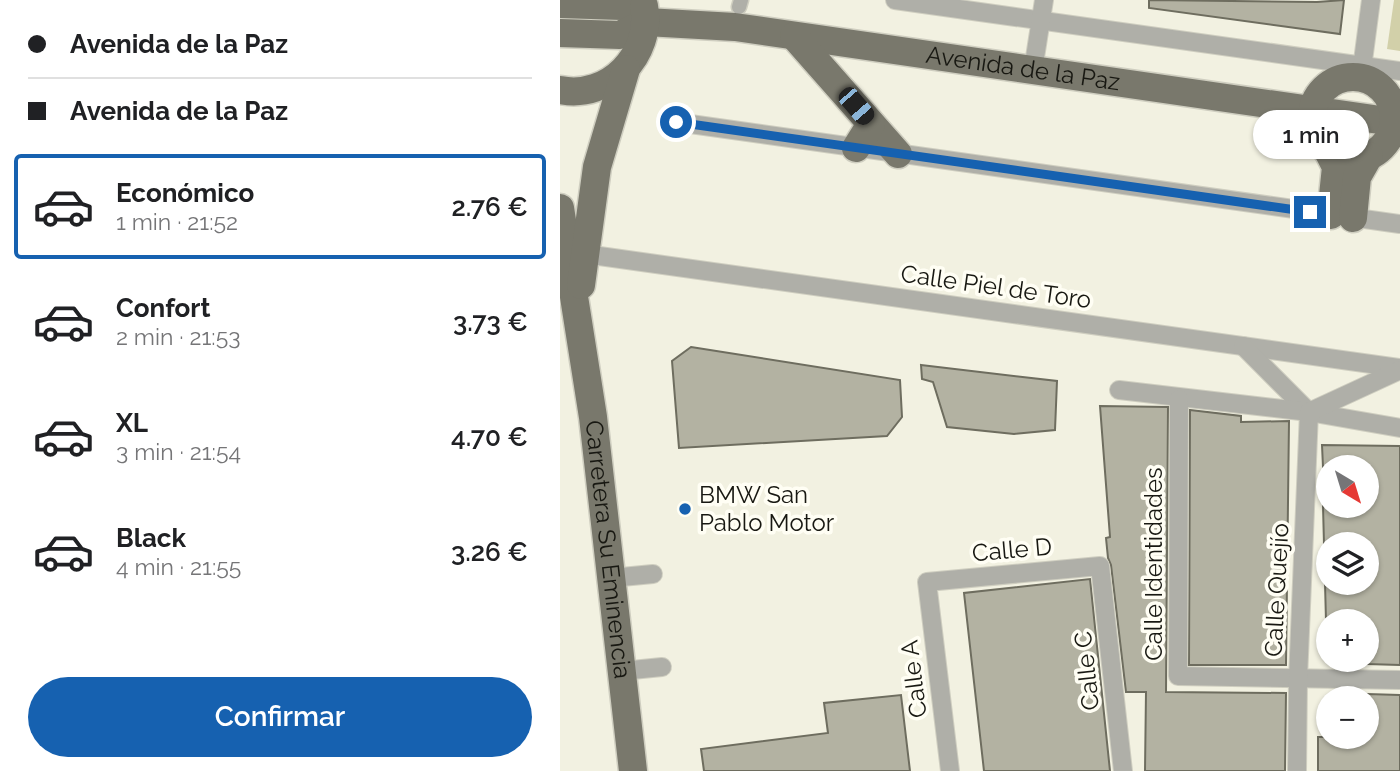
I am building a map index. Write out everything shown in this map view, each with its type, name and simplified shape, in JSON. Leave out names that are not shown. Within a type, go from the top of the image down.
[{"type":"main road","name":"Avenida de la Paz","points":[[560,4],[622,6],[794,36],[1397,123]]},
{"type":"main road","name":"Avenida de la Paz","points":[[560,33],[620,35],[644,11]]},
{"type":"main road","name":"Carretera Su Eminencia","points":[[577,330],[584,254],[597,167],[626,69],[640,47],[644,11]]},
{"type":"main road","points":[[794,36],[898,154]]},
{"type":"main road","points":[[560,90],[591,89],[605,84],[626,69]]},
{"type":"main road","points":[[1361,72],[1382,89],[1390,100],[1397,123],[1389,138],[1369,156],[1357,177],[1342,216],[1336,167],[1313,127],[1313,111],[1324,89],[1361,72]]},
{"type":"main road","points":[[856,148],[871,124]]},
{"type":"main road","points":[[1328,150],[1341,157],[1369,156]]},
{"type":"main road","name":"Carretera Su Eminencia","points":[[560,208],[577,330],[593,417],[634,771]]},
{"type":"street","name":"Avenida de la Paz","points":[[895,0],[1041,20],[1361,72],[1400,71]]},
{"type":"street","points":[[1033,70],[1044,0]]},
{"type":"street","points":[[1361,72],[1371,0]]},
{"type":"street","points":[[676,122],[1400,225]]},
{"type":"street","name":"Calle Piel de Toro","points":[[584,254],[1400,369]]},
{"type":"street","points":[[1243,346],[1310,412]]},
{"type":"street","points":[[1310,412],[1400,369]]},
{"type":"street","points":[[1119,390],[1310,412],[1400,428]]},
{"type":"street","name":"Calle Identidades","points":[[1179,399],[1178,676],[1400,680]]},
{"type":"street","name":"Calle Quejío","points":[[1297,771],[1298,679],[1310,412]]},
{"type":"street","name":"Calle D","points":[[927,582],[1100,566]]},
{"type":"street","name":"Calle C","points":[[1100,566],[1123,771]]},
{"type":"street","points":[[611,578],[653,574]]},
{"type":"street","name":"Calle A","points":[[927,582],[950,771]]},
{"type":"street","points":[[622,671],[662,667]]},
{"type":"shaded area","points":[[1394,0],[1400,0],[1400,51],[1387,49]]},
{"type":"building","points":[[1149,0],[1344,0],[1340,34],[1149,8]]},
{"type":"building","points":[[691,347],[900,380],[902,417],[887,436],[679,448],[672,361]]},
{"type":"building","points":[[921,365],[1057,381],[1055,430],[1014,434],[947,427],[933,382],[922,379]]},
{"type":"building","points":[[1100,406],[1168,407],[1166,692],[1286,693],[1285,771],[1145,771],[1146,692],[1126,692],[1108,558],[1106,538],[1110,537]]},
{"type":"building","points":[[1190,410],[1241,416],[1241,422],[1289,421],[1286,665],[1189,665]]},
{"type":"building","points":[[1322,445],[1400,446],[1400,665],[1379,664],[1379,609],[1326,609],[1325,595],[1379,595],[1379,532],[1324,532],[1323,518],[1379,518],[1379,455],[1322,455]]},
{"type":"building","points":[[1090,579],[1110,771],[984,771],[964,593]]},
{"type":"building","points":[[1379,694],[1400,695],[1400,771],[1318,771],[1318,749],[1379,749]]},
{"type":"building","points":[[901,695],[910,771],[704,771],[701,749],[828,733],[824,703]]},
{"type":"place","name":"BMW San Pablo Motor","points":[[685,509]]},
{"type":"route","points":[[676,122],[1310,212]]}]
